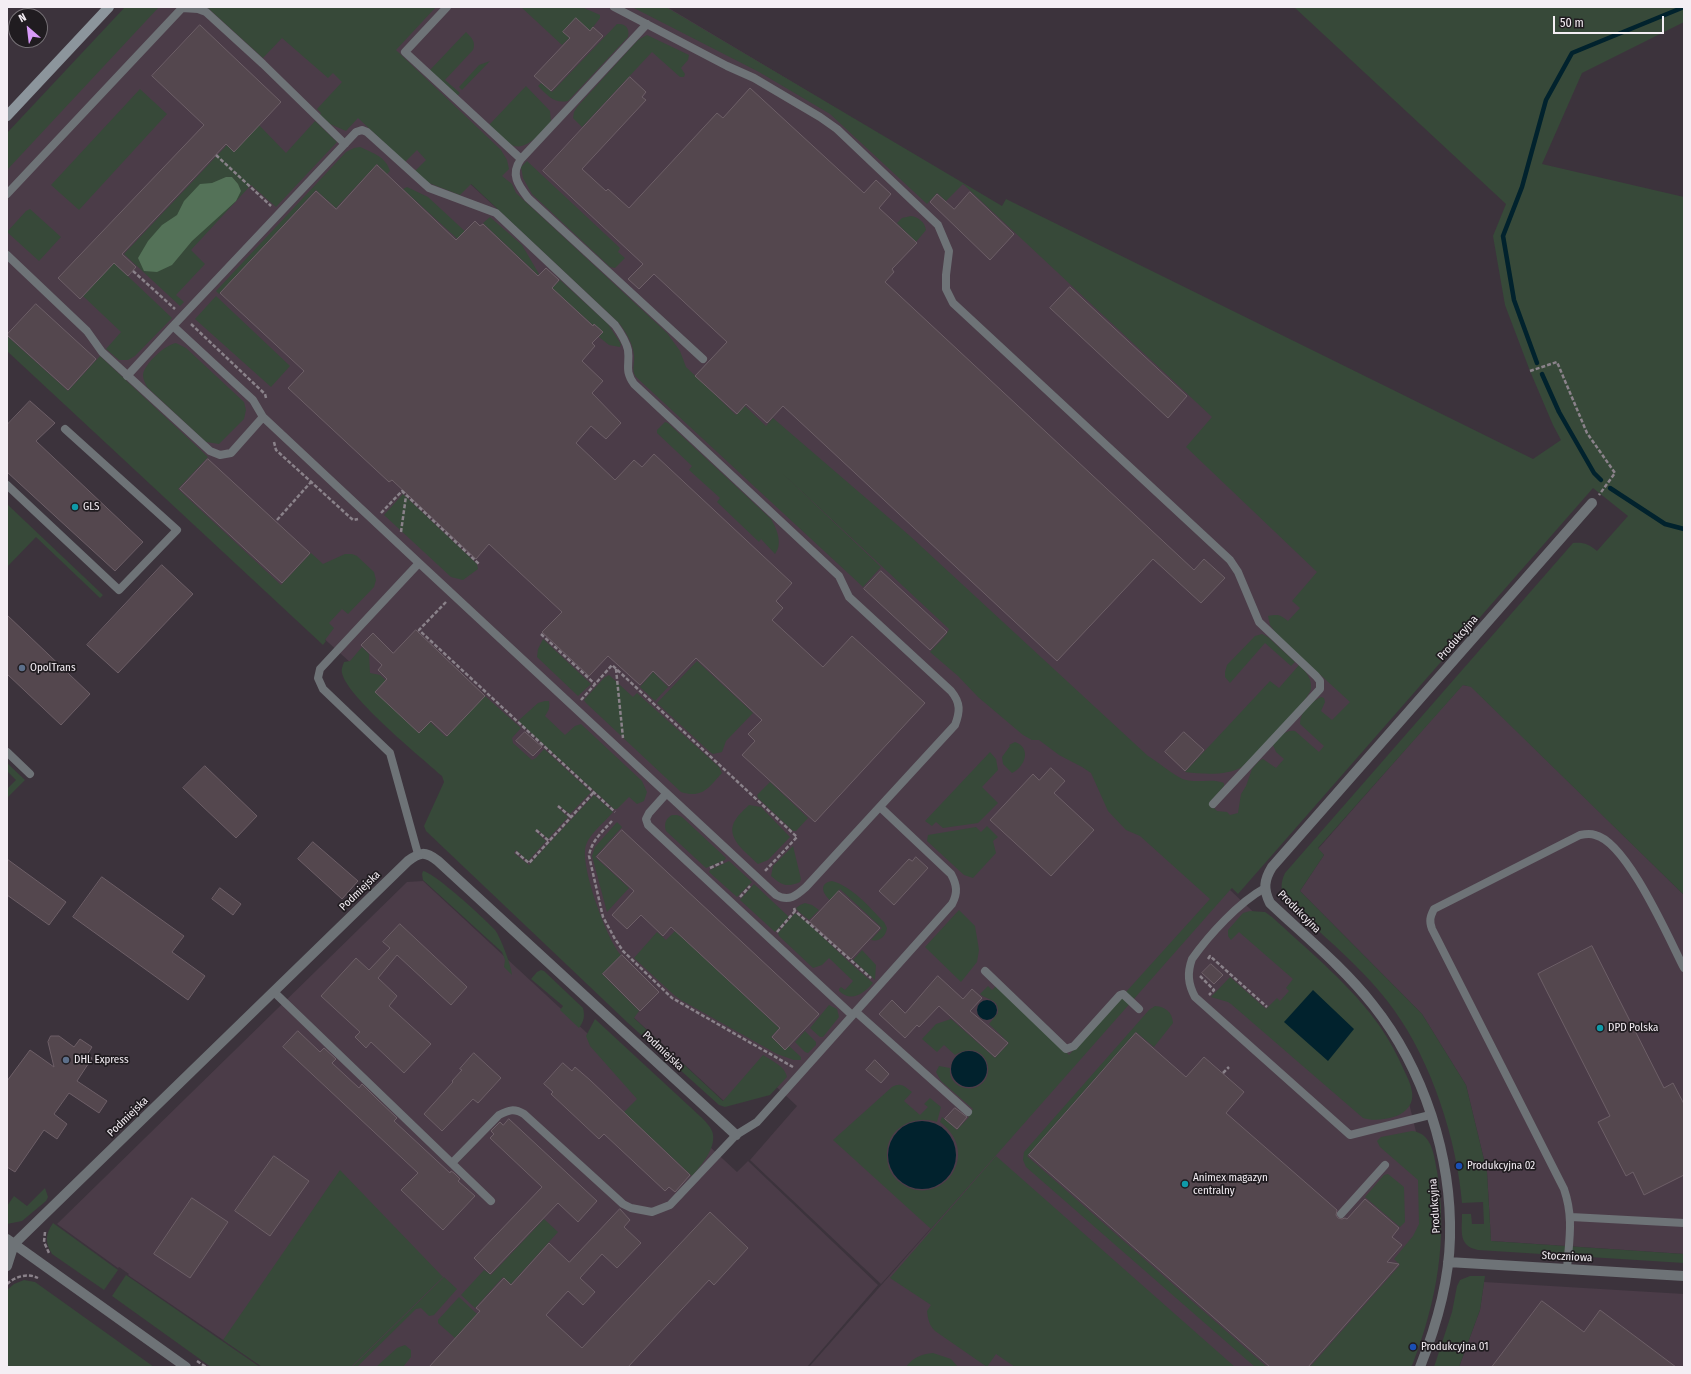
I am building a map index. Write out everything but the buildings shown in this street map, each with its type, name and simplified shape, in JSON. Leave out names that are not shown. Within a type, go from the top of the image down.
[{"type":"main road","points":[[7,116],[109,7]]},
{"type":"street","name":"Produkcyjna","points":[[1420,1367],[1437,1316],[1448,1262],[1449,1213],[1446,1183],[1442,1157],[1430,1115],[1422,1091],[1408,1060],[1383,1017],[1362,992],[1270,903],[1265,888],[1266,877],[1272,867],[1592,503]]},
{"type":"street","name":"Podmiejska","points":[[7,1266],[9,1244],[274,992],[408,861],[418,854],[429,854],[438,861],[736,1135]]},
{"type":"street","points":[[9,1244],[186,1367]]},
{"type":"street","name":"Stoczniowa","points":[[1448,1262],[1684,1276]]},
{"type":"lane","points":[[447,7],[405,52],[521,159]]},
{"type":"lane","points":[[614,7],[727,66],[754,78],[827,121],[938,225],[949,251],[946,290],[953,303],[1230,560],[1238,572],[1259,622],[1316,676],[1320,681],[1320,689],[1317,694],[1213,804]]},
{"type":"lane","points":[[7,194],[182,8],[198,9],[206,12],[264,64],[345,144]]},
{"type":"lane","points":[[647,24],[521,159],[516,166],[517,181],[528,198],[703,359]]},
{"type":"lane","points":[[127,376],[173,326],[279,213],[356,132],[362,130],[367,132],[429,188],[496,213],[615,325],[626,344],[628,351],[628,375],[634,384],[839,576],[849,597],[954,694],[960,706],[960,714],[955,725],[806,887],[790,899],[782,898],[776,895],[263,417],[253,400],[173,326]]},
{"type":"lane","points":[[7,255],[87,331],[102,352],[127,376],[215,454],[225,455],[231,453],[263,417]]},
{"type":"lane","points":[[7,485],[120,590],[177,530],[64,429]]},
{"type":"lane","points":[[418,854],[390,753],[323,689],[318,678],[320,669],[419,563]]},
{"type":"lane","points":[[7,752],[30,774]]},
{"type":"lane","points":[[666,794],[649,813],[646,819],[648,826],[854,1014],[968,1112]]},
{"type":"lane","points":[[452,1163],[499,1115],[509,1110],[517,1110],[524,1114],[623,1204],[631,1208],[652,1212],[670,1205],[736,1135],[757,1122],[952,904],[956,896],[956,882],[950,874],[880,807]]},
{"type":"lane","points":[[1567,1269],[1571,1217],[1570,1208],[1564,1189],[1432,929],[1429,921],[1431,915],[1434,909],[1580,835],[1596,835],[1611,844],[1628,864],[1641,883],[1684,968]]},
{"type":"lane","points":[[1265,888],[1237,908],[1192,959],[1188,978],[1194,997],[1350,1135],[1430,1115]]},
{"type":"lane","points":[[985,971],[1066,1049],[1074,1046],[1120,995],[1123,994],[1139,1009]]},
{"type":"lane","points":[[274,992],[491,1201]]},
{"type":"lane","points":[[1341,1214],[1385,1165]]},
{"type":"lane","points":[[1571,1217],[1684,1223]]},
{"type":"path","points":[[216,155],[279,213]]},
{"type":"path","points":[[1530,371],[1557,362],[1587,433],[1615,473],[1592,503]]},
{"type":"path","points":[[277,520],[311,482]]},
{"type":"path","points":[[379,515],[402,492],[480,565]]},
{"type":"path","points":[[400,534],[406,496]]},
{"type":"path","points":[[453,595],[419,630],[615,812]]},
{"type":"path","points":[[541,634],[595,684]]},
{"type":"path","points":[[580,700],[612,665],[797,837],[733,904]]},
{"type":"path","points":[[616,669],[624,734],[623,741]]},
{"type":"path","points":[[516,852],[529,863],[594,792]]},
{"type":"path","points":[[558,806],[571,817]]},
{"type":"path","points":[[612,821],[596,839],[591,847],[589,856],[603,917],[623,951],[672,998],[794,1067],[801,1073]]},
{"type":"path","points":[[536,830],[549,841]]},
{"type":"path","points":[[702,876],[708,870],[733,855]]},
{"type":"path","points":[[790,899],[795,911],[879,986]]},
{"type":"path","points":[[771,939],[795,911]]},
{"type":"path","points":[[1204,963],[1210,956],[1267,1007]]},
{"type":"path","points":[[1199,971],[1202,978],[1214,990],[1201,1004]]},
{"type":"path","points":[[1223,1073],[1228,1068]]},
{"type":"path","points":[[7,1284],[17,1277],[26,1275],[37,1277],[40,1280]]},
{"type":"shaded area","points":[[153,7],[279,7],[1231,888],[1230,890],[1313,968],[1407,1095],[1421,1152],[1423,1246],[1394,1367],[809,1367],[982,1171],[881,1284],[750,1160],[797,1106],[756,1068],[726,1103],[426,825],[450,773],[363,674],[7,350],[7,165]]},
{"type":"shaded area","points":[[434,7],[667,7],[1003,208],[1585,486],[1231,886],[363,82]]},
{"type":"shaded area","name":"DPD Polska","points":[[1462,685],[1471,686],[1684,895],[1684,1254],[1491,1241],[1487,1172],[1466,1085],[1422,1014],[1300,891],[1324,855],[1318,849]]},
{"type":"shaded area","points":[[423,881],[737,1172],[748,1161],[878,1285],[807,1367],[263,1367],[128,1275],[129,1274],[119,1267],[118,1268],[57,1224],[407,882]]},
{"type":"shaded area","points":[[1484,1282],[1684,1294],[1684,1367],[1459,1367],[1480,1310]]},
{"type":"green space","points":[[125,7],[159,7],[7,170],[7,133]]},
{"type":"green space","points":[[203,7],[436,7],[396,50],[501,150],[507,160],[509,169],[502,176],[512,184],[516,193],[667,333],[680,351],[686,367],[736,415],[745,406],[766,426],[773,418],[910,536],[1148,756],[1182,779],[1224,783],[1224,786],[1209,803],[1217,811],[1227,812],[1230,815],[1238,813],[1241,794],[1246,786],[1252,769],[1259,761],[1263,759],[1276,768],[1284,759],[1276,752],[1273,745],[1282,735],[1288,731],[1295,731],[1319,752],[1324,746],[1300,724],[1300,719],[1306,708],[1321,697],[1324,698],[1325,702],[1321,711],[1332,720],[1350,702],[1279,637],[1270,625],[1268,616],[1275,615],[1283,617],[1288,621],[1300,608],[1292,601],[1317,572],[1186,447],[1212,417],[963,184],[946,201],[937,193],[927,204],[830,114],[759,72],[632,7],[666,7],[1002,206],[1006,199],[1533,459],[1561,440],[1530,371],[1505,305],[1493,236],[1506,204],[1294,7],[1684,7],[1684,22],[1582,73],[1542,164],[1684,197],[1684,895],[1471,687],[1463,685],[1318,848],[1324,855],[1300,891],[1422,1014],[1466,1085],[1487,1172],[1491,1241],[1684,1254],[1684,1263],[1478,1250],[1467,1245],[1462,1237],[1462,1214],[1471,1214],[1472,1224],[1484,1224],[1483,1202],[1462,1203],[1459,1179],[1448,1128],[1440,1102],[1420,1053],[1407,1030],[1383,995],[1357,967],[1285,901],[1282,887],[1282,880],[1285,873],[1573,543],[1586,544],[1597,551],[1628,516],[1593,488],[1238,894],[1232,888],[1230,890],[931,1229],[833,1140],[892,1087],[902,1085],[912,1092],[904,1101],[920,1115],[928,1107],[924,1104],[930,1098],[941,1107],[937,1122],[919,1120],[910,1122],[902,1126],[896,1132],[888,1147],[887,1160],[891,1173],[898,1181],[913,1189],[927,1190],[940,1185],[950,1176],[957,1164],[958,1150],[953,1136],[940,1122],[942,1117],[957,1130],[969,1117],[967,1115],[973,1109],[941,1081],[936,1072],[939,1066],[950,1068],[950,1073],[954,1082],[962,1087],[974,1088],[982,1084],[987,1077],[988,1069],[987,1061],[982,1055],[975,1051],[966,1051],[955,1055],[944,1045],[937,1052],[922,1039],[936,1024],[951,1019],[995,1058],[1009,1043],[989,1024],[998,1013],[997,1005],[992,1000],[980,994],[988,986],[992,990],[996,986],[1069,1055],[1210,899],[1140,836],[1126,830],[1108,811],[1091,773],[1059,755],[1039,740],[1032,740],[1023,735],[978,697],[958,676],[930,652],[946,635],[949,629],[782,473],[881,567],[863,587],[636,377],[633,369],[634,355],[631,342],[619,323],[471,184],[460,195],[429,183],[415,171],[426,160],[417,150],[405,162],[358,118],[346,131],[330,124],[320,115],[321,113],[317,109],[342,82],[333,73],[328,78],[282,38],[263,58],[208,8]]},
{"type":"green space","points":[[521,7],[582,7],[600,15],[600,18],[590,31],[576,18],[563,31],[569,38],[562,45]]},
{"type":"green space","points":[[617,24],[623,24],[627,27],[628,37],[568,101],[563,102],[551,98],[538,86],[541,83],[552,92]]},
{"type":"green space","points":[[466,32],[473,40],[473,50],[445,80],[460,93],[457,96],[430,70]]},
{"type":"green space","points":[[647,35],[689,55],[688,60],[681,68],[685,74],[684,77],[680,77],[652,52],[582,127],[573,118],[577,107],[638,40]]},
{"type":"green space","points":[[490,61],[462,90],[459,87],[479,65]]},
{"type":"green space","points":[[526,86],[550,111],[551,122],[533,140],[527,144],[516,146],[507,142],[489,125]]},
{"type":"green space","points":[[140,89],[167,114],[79,210],[51,185]]},
{"type":"green space","points":[[315,121],[337,142],[276,207],[251,185],[191,250],[205,264],[176,295],[184,302],[180,306],[124,254],[227,145],[234,152],[259,125],[286,153]]},
{"type":"green space","points":[[360,147],[382,159],[390,171],[387,174],[377,164],[336,208],[316,190],[219,294],[216,291],[346,152]]},
{"type":"green space","points":[[527,161],[620,248],[618,252],[625,258],[615,268],[610,267],[532,194],[523,178],[521,167]]},
{"type":"green space","points":[[226,177],[232,177],[238,184],[241,191],[236,201],[192,241],[172,265],[157,272],[144,271],[138,258],[148,241],[162,225],[177,215],[184,201],[200,184],[212,183]]},
{"type":"green space","points":[[407,187],[428,197],[470,236],[463,244],[403,189]]},
{"type":"green space","points":[[30,209],[61,237],[39,261],[7,232],[26,211]]},
{"type":"green space","points":[[911,216],[921,220],[926,230],[916,242],[897,223],[902,218]]},
{"type":"green space","points":[[490,217],[522,245],[539,274],[538,275],[483,223]]},
{"type":"green space","points":[[114,263],[172,318],[135,356],[128,360],[119,360],[106,349],[121,332],[83,296]]},
{"type":"green space","points":[[560,280],[608,324],[621,344],[620,347],[609,345],[599,337],[603,332],[594,324],[593,325],[552,288]]},
{"type":"green space","points":[[216,296],[290,366],[271,387],[195,319]]},
{"type":"green space","points":[[7,336],[68,391],[100,356],[208,457],[178,489],[281,585],[311,553],[323,564],[345,554],[357,556],[374,572],[376,580],[374,587],[348,614],[342,609],[329,623],[334,628],[323,645],[7,351]]},
{"type":"green space","points":[[176,343],[186,348],[244,402],[246,410],[244,419],[219,444],[206,442],[147,387],[143,378],[144,371],[151,361],[166,347]]},
{"type":"green space","points":[[665,422],[668,423],[771,519],[779,541],[779,546],[775,554],[761,539],[759,542],[717,502],[720,498],[689,470],[692,466],[657,433],[657,430]]},
{"type":"green space","points":[[403,494],[477,564],[478,569],[463,580],[451,577],[384,515]]},
{"type":"green space","points":[[7,504],[103,595],[100,598],[36,537],[7,567]]},
{"type":"green space","points":[[1262,634],[1268,637],[1295,662],[1291,666],[1265,643],[1230,683],[1225,677],[1227,665],[1255,636]]},
{"type":"green space","points":[[543,639],[591,684],[578,696],[537,657],[538,649]]},
{"type":"green space","points":[[362,647],[369,654],[370,673],[380,675],[446,737],[485,696],[521,728],[512,738],[513,743],[532,760],[536,758],[544,749],[591,792],[570,814],[558,805],[557,807],[568,817],[548,839],[537,829],[535,831],[546,841],[528,861],[516,850],[514,853],[529,865],[594,795],[613,812],[591,836],[586,845],[585,855],[590,884],[602,919],[615,947],[621,955],[602,974],[639,1011],[634,1018],[723,1101],[763,1055],[781,1067],[786,1073],[787,1077],[770,1095],[725,1107],[719,1105],[628,1023],[426,831],[424,826],[444,782],[442,776],[386,727],[357,697],[347,684],[342,673],[344,662],[350,661]]},
{"type":"green space","points":[[697,661],[753,713],[726,741],[722,752],[713,754],[710,752],[657,703]]},
{"type":"green space","points":[[1299,665],[1311,682],[1311,689],[1308,696],[1280,728],[1242,767],[1222,773],[1207,774],[1185,772],[1270,681],[1279,688]]},
{"type":"green space","points":[[653,672],[668,687],[655,701],[640,687]]},
{"type":"green space","points":[[609,675],[633,697],[637,693],[719,767],[722,773],[709,787],[700,793],[695,794],[681,792],[586,703],[584,700],[604,678]]},
{"type":"green space","points":[[549,701],[549,705],[545,716],[565,735],[575,726],[581,724],[642,781],[647,792],[644,801],[637,804],[629,797],[617,809],[614,809],[518,721],[538,703]]},
{"type":"green space","points":[[1015,742],[1024,749],[1025,758],[1017,770],[1012,773],[1003,764],[1002,757],[1010,746],[1009,745]]},
{"type":"green space","points":[[990,752],[996,759],[998,770],[982,787],[998,803],[978,823],[943,828],[936,822],[932,826],[925,821]]},
{"type":"green space","points":[[7,763],[25,780],[7,798],[7,789],[16,780],[7,771]]},
{"type":"green space","points":[[770,782],[808,818],[796,831],[793,831],[758,798],[757,795]]},
{"type":"green space","points":[[749,805],[761,807],[790,837],[768,860],[758,864],[738,844],[732,832],[736,819]]},
{"type":"green space","points":[[672,815],[682,817],[726,858],[725,860],[706,868],[666,831],[666,822]]},
{"type":"green space","points":[[617,822],[622,827],[595,857],[629,888],[607,912],[592,856],[595,847]]},
{"type":"green space","points":[[987,826],[998,837],[993,841],[996,853],[973,878],[964,875],[927,841],[928,835],[976,827],[981,832]]},
{"type":"green space","points":[[793,846],[801,879],[800,882],[795,884],[784,885],[771,876],[773,866]]},
{"type":"green space","points":[[729,861],[752,882],[737,897],[709,872],[710,870]]},
{"type":"green space","points":[[423,871],[448,888],[495,930],[500,938],[512,975],[504,967],[505,960],[502,952],[423,880]]},
{"type":"green space","points":[[832,881],[853,892],[884,922],[887,928],[882,938],[871,940],[882,928],[840,889],[830,900],[827,897],[823,889],[825,884]]},
{"type":"green space","points":[[754,884],[789,917],[775,932],[740,900]]},
{"type":"green space","points":[[805,903],[812,905],[819,910],[809,920],[796,908]]},
{"type":"green space","points":[[959,910],[975,926],[979,950],[977,962],[961,982],[925,947]]},
{"type":"green space","points":[[1250,911],[1265,912],[1272,917],[1330,970],[1370,1013],[1390,1043],[1401,1063],[1412,1089],[1412,1100],[1406,1110],[1392,1118],[1374,1120],[1363,1118],[1231,1004],[1211,997],[1230,977],[1266,1009],[1277,998],[1280,1001],[1289,991],[1286,988],[1293,979],[1239,932],[1231,940],[1228,936],[1228,930],[1243,913]]},
{"type":"green space","points":[[795,913],[873,983],[858,995],[844,995],[839,991],[839,989],[841,987],[845,990],[853,981],[829,958],[822,965],[813,968],[779,936],[778,933]]},
{"type":"green space","points":[[675,931],[779,1028],[771,1037],[785,1050],[789,1046],[801,1057],[801,1060],[794,1060],[777,1054],[681,1000],[634,958],[657,932],[666,940]]},
{"type":"green space","points":[[862,950],[876,965],[875,980],[853,960]]},
{"type":"green space","points":[[541,970],[544,971],[583,1008],[584,1018],[579,1028],[560,1010],[563,1006],[531,979]]},
{"type":"green space","points":[[829,1005],[837,1009],[839,1017],[823,1037],[820,1037],[810,1028]]},
{"type":"green space","points":[[1155,1006],[1168,1011],[1173,1023],[1154,1047],[1136,1032],[1027,1156],[1267,1367],[1255,1367],[1026,1167],[1023,1160],[1024,1152],[1149,1010]]},
{"type":"green space","points":[[595,1019],[710,1127],[713,1137],[711,1149],[692,1176],[624,1112],[637,1099],[590,1046],[586,1036]]},
{"type":"green space","points":[[805,1031],[816,1042],[816,1045],[808,1053],[795,1042]]},
{"type":"green space","points":[[1412,1131],[1419,1133],[1428,1140],[1433,1152],[1440,1196],[1441,1220],[1441,1245],[1434,1292],[1413,1363],[1411,1367],[1310,1367],[1400,1265],[1394,1259],[1413,1236],[1419,1224],[1418,1180],[1380,1147],[1377,1141],[1381,1137]]},
{"type":"green space","points":[[996,1156],[1235,1367],[1015,1367],[996,1354],[987,1367],[935,1331],[930,1324],[927,1314],[927,1311],[931,1305],[890,1278]]},
{"type":"green space","points":[[340,1170],[443,1277],[351,1367],[262,1367],[223,1340]]},
{"type":"green space","points":[[1388,1174],[1404,1187],[1405,1222],[1400,1227],[1365,1197],[1384,1175]]},
{"type":"green space","points":[[45,1188],[48,1197],[46,1201],[22,1221],[7,1224],[7,1206],[14,1196],[27,1206]]},
{"type":"green space","points":[[544,1219],[558,1232],[511,1284],[503,1277],[475,1308],[461,1295],[484,1270],[491,1275]]},
{"type":"green space","points":[[53,1223],[118,1270],[104,1290],[52,1254],[48,1246],[47,1235]]},
{"type":"green space","points":[[126,1275],[260,1367],[211,1367],[112,1296]]},
{"type":"green space","points":[[1470,1276],[1485,1276],[1480,1310],[1459,1367],[1434,1367],[1452,1312],[1457,1286],[1460,1280]]},
{"type":"green space","points":[[444,1277],[457,1289],[434,1315],[429,1316],[421,1308],[416,1309],[357,1367],[352,1367]]},
{"type":"green space","points":[[24,1280],[35,1282],[154,1367],[7,1367],[7,1290],[14,1284]]},
{"type":"green space","points":[[459,1297],[477,1314],[455,1338],[438,1323],[438,1320]]},
{"type":"green space","points":[[405,1345],[411,1350],[411,1357],[403,1367],[376,1367],[397,1348]]},
{"type":"green space","points":[[933,1353],[951,1359],[958,1367],[906,1367],[918,1357]]},
{"type":"water","points":[[1313,990],[1354,1029],[1328,1061],[1284,1022]]},
{"type":"water","points":[[987,1000],[994,1003],[997,1010],[994,1017],[987,1020],[980,1017],[977,1010],[980,1003]]},
{"type":"water","points":[[972,1051],[982,1056],[986,1062],[986,1076],[982,1082],[976,1086],[966,1087],[956,1082],[952,1076],[951,1066],[956,1056],[962,1052]]},
{"type":"water","points":[[915,1121],[929,1121],[941,1126],[951,1136],[956,1148],[956,1162],[951,1174],[941,1184],[929,1189],[915,1189],[903,1184],[893,1174],[888,1162],[888,1148],[893,1136],[903,1126]]},
{"type":"waterway","points":[[1537,363],[1514,300],[1503,236],[1522,187],[1546,100],[1572,53],[1684,7]]},
{"type":"waterway","points":[[1542,374],[1559,412],[1594,473],[1601,480]]},
{"type":"waterway","points":[[1610,488],[1665,524],[1684,529]]},
{"type":"place","name":"GLS","points":[[75,507]]},
{"type":"place","name":"OpolTrans","points":[[22,668]]},
{"type":"place","name":"DPD Polska","points":[[1600,1028]]},
{"type":"place","name":"DHL Express","points":[[66,1060]]},
{"type":"place","name":"Produkcyjna 02","points":[[1459,1166]]},
{"type":"place","name":"Animex magazyn centralny","points":[[1185,1184]]},
{"type":"place","name":"Produkcyjna 01","points":[[1413,1347]]}]
